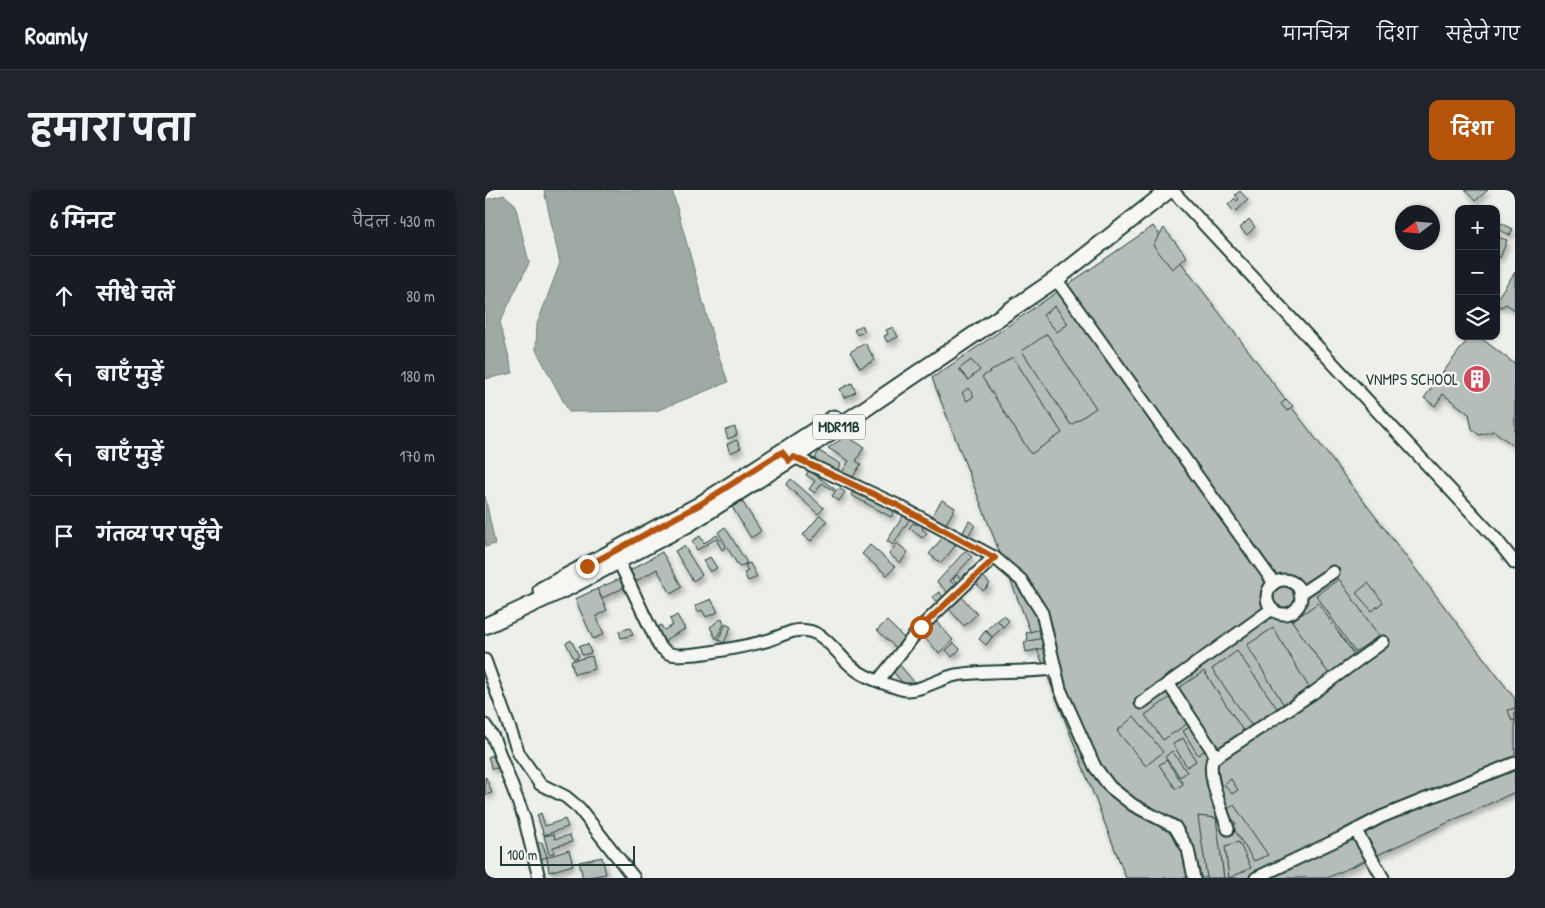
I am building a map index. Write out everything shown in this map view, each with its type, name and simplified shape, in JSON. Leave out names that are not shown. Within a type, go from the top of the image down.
[{"type":"main road","name":"MDR11B","points":[[485,615],[546,587],[788,457],[860,401],[1050,270],[1152,190]]},
{"type":"main road","name":"MDR11B","points":[[485,626],[619,562],[690,523],[1055,279],[1170,190]]},
{"type":"street","points":[[1170,190],[1496,539],[1515,563]]},
{"type":"street","points":[[1055,279],[1274,584]]},
{"type":"street","points":[[788,457],[897,505],[995,558],[1021,580],[1042,613],[1060,688],[1095,767],[1110,787],[1133,805],[1175,828],[1187,850],[1194,878]]},
{"type":"street","points":[[878,682],[921,627],[995,558]]},
{"type":"street","points":[[619,562],[659,646],[668,653],[679,655],[719,651],[767,640],[795,631],[806,631],[823,636],[857,671],[878,682],[904,690],[954,675],[983,672],[1024,673],[1054,669]]},
{"type":"street","points":[[1300,594],[1333,572]]},
{"type":"street","points":[[1285,580],[1291,582],[1300,594],[1299,605],[1292,612],[1281,614],[1271,610],[1267,593],[1274,584],[1285,580]]},
{"type":"street","points":[[1141,702],[1271,610]]},
{"type":"street","points":[[1228,829],[1210,765],[1216,756],[1313,693],[1383,642]]},
{"type":"street","points":[[485,660],[523,759],[540,784],[566,797],[579,808],[634,878]]},
{"type":"street","points":[[1168,683],[1216,756]]},
{"type":"street","points":[[485,724],[493,738],[523,817],[539,878]]},
{"type":"street","points":[[1256,878],[1381,817],[1515,763]]},
{"type":"street","points":[[1355,830],[1383,878]]},
{"type":"shaded area","points":[[544,190],[672,190],[715,345],[728,382],[656,411],[569,412],[536,350],[537,324],[560,263]]},
{"type":"shaded area","points":[[504,195],[515,204],[529,263],[500,322],[513,373],[485,379],[485,200]]},
{"type":"shaded area","points":[[485,496],[495,544],[485,547]]},
{"type":"building","points":[[1465,190],[1488,190],[1475,201]]},
{"type":"building","points":[[1240,191],[1248,200],[1235,212],[1228,205],[1235,198],[1237,201],[1239,199],[1235,195]]},
{"type":"building","points":[[1249,219],[1255,227],[1247,235],[1240,228]]},
{"type":"building","points":[[1500,222],[1513,229],[1510,235],[1500,230]]},
{"type":"building","points":[[1153,226],[1515,699],[1515,792],[1327,878],[1126,878],[932,378]]},
{"type":"building","points":[[1164,228],[1187,257],[1172,269],[1153,245]]},
{"type":"building","points":[[1500,238],[1507,240],[1500,258]]},
{"type":"building","points":[[1515,272],[1515,310],[1506,304],[1500,306],[1500,294]]},
{"type":"building","points":[[1055,306],[1068,324],[1057,332],[1043,315]]},
{"type":"building","points":[[862,325],[865,331],[857,335],[854,330]]},
{"type":"building","points":[[893,327],[898,337],[887,342],[884,336],[888,334],[886,330]]},
{"type":"building","points":[[1047,334],[1096,408],[1071,425],[1022,351]]},
{"type":"building","name":"VNMPS SCHOOL","points":[[1467,340],[1483,340],[1515,364],[1515,447],[1494,431],[1479,435],[1472,429],[1469,414],[1443,394],[1435,406],[1424,398]]},
{"type":"building","points":[[865,343],[875,360],[860,368],[850,352]]},
{"type":"building","points":[[1013,357],[1062,433],[1031,454],[982,377]]},
{"type":"building","points":[[971,360],[980,370],[968,380],[959,369]]},
{"type":"building","points":[[852,383],[856,392],[844,398],[840,389]]},
{"type":"building","points":[[968,388],[974,396],[967,401],[962,393]]},
{"type":"building","points":[[1286,399],[1293,406],[1287,411],[1281,404]]},
{"type":"building","points":[[735,427],[737,435],[728,439],[725,430]]},
{"type":"building","points":[[846,436],[864,447],[856,461],[861,464],[851,480],[841,474],[849,461],[828,448]]},
{"type":"building","points":[[737,440],[741,448],[730,453],[727,444]]},
{"type":"building","points":[[819,451],[841,464],[836,473],[814,460]]},
{"type":"building","points":[[809,470],[837,491],[839,488],[845,492],[839,501],[832,496],[835,492],[822,483],[815,493],[809,489],[815,481],[806,475]]},
{"type":"building","points":[[791,479],[824,508],[818,514],[786,485]]},
{"type":"building","points":[[854,488],[895,510],[891,517],[851,495]]},
{"type":"building","points":[[942,500],[955,508],[945,525],[931,517]]},
{"type":"building","points":[[742,501],[761,531],[751,538],[732,507]]},
{"type":"building","points":[[905,513],[911,517],[893,545],[887,541]]},
{"type":"building","points":[[820,515],[827,521],[811,541],[803,535]]},
{"type":"building","points":[[920,520],[926,524],[922,529],[927,533],[922,538],[909,528],[913,523],[916,525]]},
{"type":"building","points":[[969,521],[975,525],[965,541],[960,538]]},
{"type":"building","points":[[725,527],[747,563],[739,567],[718,532]]},
{"type":"building","points":[[717,535],[725,548],[722,550],[716,539],[697,550],[692,541],[700,536],[704,543]]},
{"type":"building","points":[[944,536],[956,545],[941,563],[929,554]]},
{"type":"building","points":[[897,543],[908,552],[900,563],[889,554]]},
{"type":"building","points":[[870,545],[895,567],[887,575],[862,554]]},
{"type":"building","points":[[684,546],[702,575],[693,581],[675,551]]},
{"type":"building","points":[[965,551],[972,557],[950,581],[959,589],[952,596],[937,582]]},
{"type":"building","points":[[662,552],[682,587],[671,594],[657,569],[633,583],[627,572]]},
{"type":"building","points":[[710,557],[717,568],[710,572],[703,561]]},
{"type":"building","points":[[750,563],[757,577],[748,581],[744,573],[748,571],[745,565]]},
{"type":"building","points":[[966,573],[971,578],[961,588],[953,579],[957,575],[960,578]]},
{"type":"building","points":[[982,575],[990,584],[983,591],[975,582]]},
{"type":"building","points":[[626,576],[630,585],[602,598],[597,589]]},
{"type":"building","points":[[1339,579],[1379,636],[1355,652],[1316,595]]},
{"type":"building","points":[[1368,583],[1383,602],[1372,611],[1356,593]]},
{"type":"building","points":[[597,589],[607,610],[596,616],[604,634],[593,639],[575,599]]},
{"type":"building","points":[[939,592],[947,601],[940,606],[932,597]]},
{"type":"building","points":[[960,595],[977,614],[964,626],[947,607]]},
{"type":"building","points":[[711,599],[718,612],[706,617],[702,610],[698,612],[695,606]]},
{"type":"building","points":[[1318,603],[1355,656],[1329,674],[1292,621]]},
{"type":"building","points":[[677,615],[685,629],[663,641],[656,628],[661,625],[664,630],[673,625],[670,619]]},
{"type":"building","points":[[1004,615],[1009,621],[1003,627],[997,620]]},
{"type":"building","points":[[722,618],[724,624],[716,639],[710,627]]},
{"type":"building","points":[[934,619],[953,640],[939,653],[920,633]]},
{"type":"building","points":[[997,620],[1003,627],[992,637],[986,630]]},
{"type":"building","points":[[887,621],[908,642],[898,650],[877,630]]},
{"type":"building","points":[[726,624],[731,627],[724,643],[718,640]]},
{"type":"building","points":[[630,628],[633,635],[621,638],[619,631]]},
{"type":"building","points":[[1273,628],[1310,689],[1284,705],[1247,645]]},
{"type":"building","points":[[1041,629],[1043,638],[1028,642],[1026,633]]},
{"type":"building","points":[[985,631],[992,637],[986,645],[979,639]]},
{"type":"building","points":[[1043,638],[1045,648],[1026,652],[1024,642]]},
{"type":"building","points":[[571,640],[579,656],[574,659],[566,643]]},
{"type":"building","points":[[954,643],[960,649],[952,657],[946,650]]},
{"type":"building","points":[[588,644],[591,653],[582,655],[579,646]]},
{"type":"building","points":[[1237,651],[1279,711],[1254,729],[1212,669]]},
{"type":"building","points":[[592,656],[595,669],[574,674],[571,661]]},
{"type":"building","points":[[898,663],[914,682],[907,688],[891,669]]},
{"type":"building","points":[[1204,671],[1244,732],[1218,748],[1179,688]]},
{"type":"building","points":[[1169,698],[1187,724],[1163,740],[1145,715]]},
{"type":"building","points":[[1515,708],[1515,720],[1512,721],[1508,710]]},
{"type":"building","points":[[1134,716],[1163,752],[1146,766],[1117,731]]},
{"type":"building","points":[[1193,725],[1207,749],[1198,755],[1183,731]]},
{"type":"building","points":[[1183,738],[1196,761],[1187,767],[1173,744]]},
{"type":"building","points":[[1172,751],[1187,772],[1180,777],[1165,757]]},
{"type":"building","points":[[497,754],[501,767],[492,769],[488,757]]},
{"type":"building","points":[[1166,760],[1183,784],[1176,789],[1159,765]]},
{"type":"building","points":[[485,778],[492,793],[485,795]]},
{"type":"building","points":[[1231,779],[1238,790],[1232,794],[1224,784]]},
{"type":"building","points":[[1234,805],[1268,855],[1254,861],[1232,826],[1236,824],[1226,810]]},
{"type":"building","points":[[541,813],[545,826],[565,819],[568,827],[544,835],[537,815]]},
{"type":"building","points":[[1198,816],[1216,818],[1224,878],[1207,878]]},
{"type":"building","points":[[554,834],[555,839],[570,835],[572,842],[553,847],[554,853],[549,854],[544,836]]},
{"type":"building","points":[[542,842],[547,857],[540,859],[535,844]]},
{"type":"building","points":[[1239,842],[1251,868],[1229,878],[1225,846]]},
{"type":"building","points":[[569,850],[573,865],[549,872],[547,857]]},
{"type":"building","points":[[602,857],[606,874],[583,878],[579,862]]},
{"type":"place","name":"VNMPS SCHOOL","points":[[1477,379]]},
{"type":"route","points":[[587,566],[699,505],[782,452],[789,461],[794,457],[897,505],[995,558],[921,627]]}]
